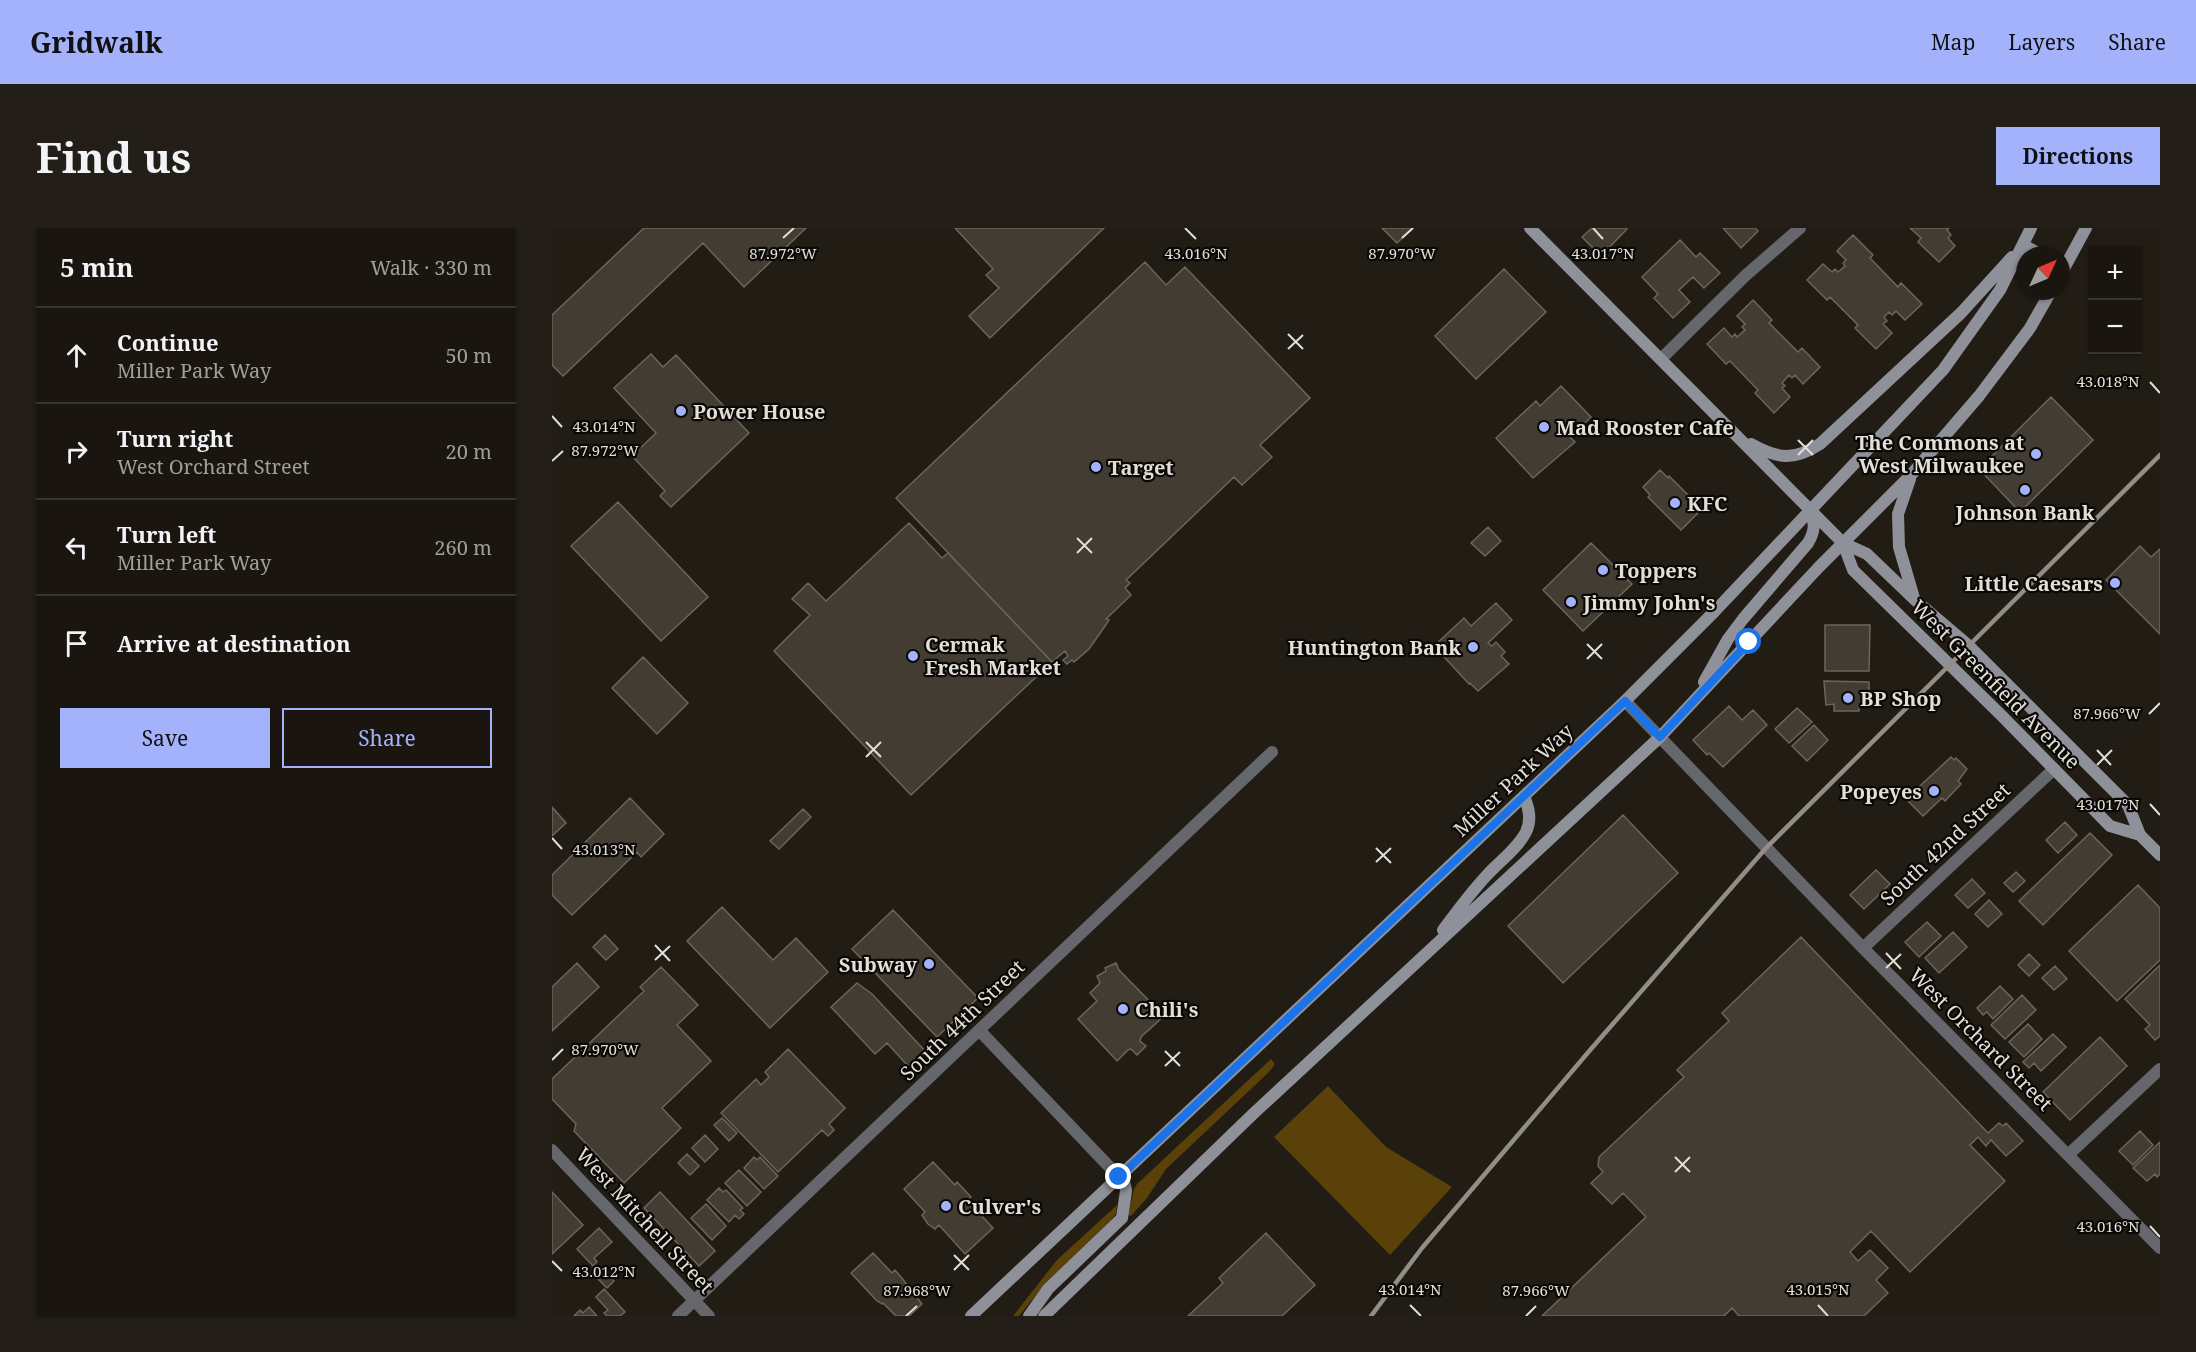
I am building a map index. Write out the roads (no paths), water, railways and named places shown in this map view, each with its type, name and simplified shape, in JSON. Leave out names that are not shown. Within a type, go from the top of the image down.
[{"type":"main road","name":"West Greenfield Avenue","points":[[1530,228],[1843,543],[1867,554],[1914,599],[1968,645],[2128,805],[2140,835],[2160,855]]},
{"type":"main road","name":"Miller Park Way","points":[[971,1316],[1625,701],[1715,611],[1943,370],[2000,290],[2031,228]]},
{"type":"main road","points":[[2070,255],[2086,228]]},
{"type":"main road","points":[[1738,437],[1762,450],[1780,456],[1793,457],[1810,450],[1830,436],[1961,313],[2022,245]]},
{"type":"main road","points":[[1044,1316],[1253,1114],[1660,737],[1843,543],[1911,475],[1979,396],[2030,328],[2046,300]]},
{"type":"main road","points":[[1911,475],[1898,514],[1899,547],[1914,599]]},
{"type":"main road","points":[[1697,697],[1728,639],[1814,534],[1815,526],[1810,510]]},
{"type":"main road","name":"West Greenfield Avenue","points":[[1843,543],[1853,570],[2110,826],[2140,835]]},
{"type":"main road","points":[[1427,953],[1466,899],[1516,846],[1526,832],[1530,820],[1524,796]]},
{"type":"main road","points":[[1029,1316],[1048,1289],[1122,1218],[1126,1191],[1119,1177]]},
{"type":"street","points":[[1661,360],[1745,276],[1800,228]]},
{"type":"street","name":"West Orchard Street","points":[[1625,701],[1863,948],[2160,1248]]},
{"type":"street","name":"South 44th Street","points":[[678,1316],[1272,752]]},
{"type":"street","name":"South 42nd Street","points":[[1863,948],[2054,769]]},
{"type":"street","points":[[979,1030],[1119,1177]]},
{"type":"street","points":[[2068,1155],[2160,1070]]},
{"type":"street","name":"West Mitchell Street","points":[[552,1150],[710,1316]]},
{"type":"railway","points":[[1371,1316],[1422,1248],[1766,848],[2160,455]]},
{"type":"place","name":"Power House","points":[[681,411]]},
{"type":"place","name":"Mad Rooster Cafe","points":[[1544,427]]},
{"type":"place","name":"The Commons at West Milwaukee","points":[[2036,454]]},
{"type":"place","name":"Target","points":[[1096,467]]},
{"type":"place","name":"Johnson Bank","points":[[2025,490]]},
{"type":"place","name":"KFC","points":[[1675,503]]},
{"type":"place","name":"Toppers","points":[[1603,570]]},
{"type":"place","name":"Little Caesars","points":[[2115,583]]},
{"type":"place","name":"Jimmy John's","points":[[1571,602]]},
{"type":"place","name":"Huntington Bank","points":[[1473,647]]},
{"type":"place","name":"Cermak Fresh Market","points":[[913,656]]},
{"type":"place","name":"BP Shop","points":[[1848,698]]},
{"type":"place","name":"Popeyes","points":[[1934,791]]},
{"type":"place","name":"Subway","points":[[929,964]]},
{"type":"place","name":"Chili's","points":[[1123,1009]]},
{"type":"place","name":"Culver's","points":[[946,1206]]}]
